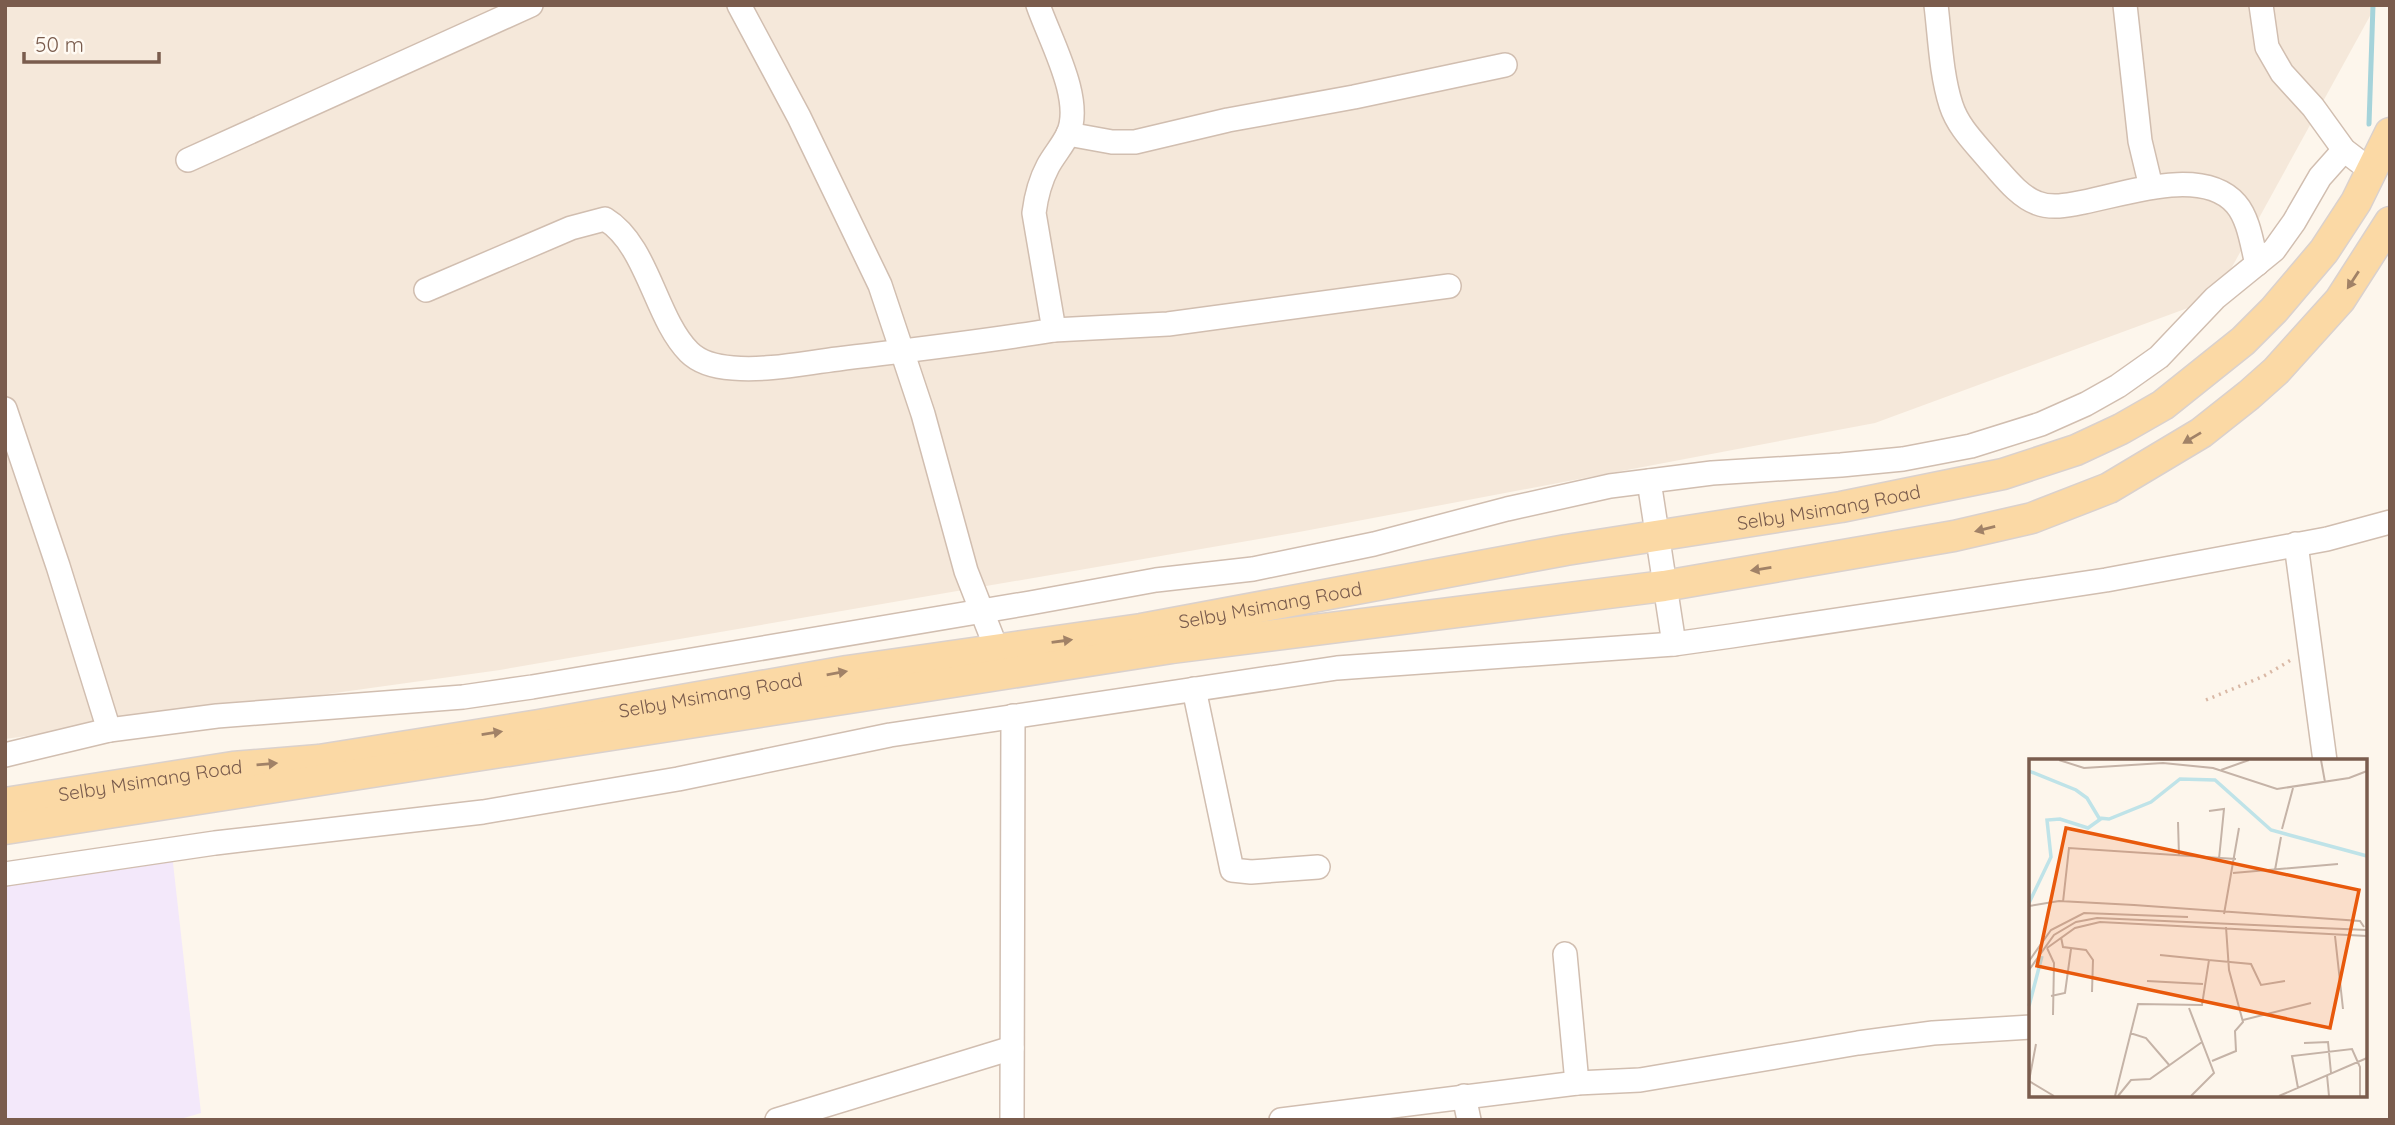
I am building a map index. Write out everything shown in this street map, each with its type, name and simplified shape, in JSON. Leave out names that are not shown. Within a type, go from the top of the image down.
[{"type":"main road","name":"Selby Msimang Road","points":[[5,803],[233,767],[333,758],[847,671],[1141,629],[1657,535],[1841,507],[1949,487],[2015,470],[2076,450],[2121,429],[2163,405],[2243,341],[2274,310],[2324,251],[2356,202],[2390,132]]},
{"type":"main road","name":"Selby Msimang Road","points":[[5,829],[1172,648],[1664,586],[1954,536],[2032,518],[2109,488],[2201,433],[2276,371],[2340,300],[2390,222]]},
{"type":"street","points":[[188,160],[531,5]]},
{"type":"street","points":[[739,5],[799,117],[880,285],[903,351],[966,571],[997,650]]},
{"type":"street","points":[[1038,5],[1072,94],[1073,115],[1068,134],[1047,168],[1036,198],[1034,213],[1054,330]]},
{"type":"street","points":[[1936,5],[1946,80],[1954,113],[1965,133],[2009,182],[2037,203],[2057,207],[2151,187],[2204,186],[2227,196],[2237,204],[2244,216],[2257,264]]},
{"type":"street","points":[[2125,5],[2140,141],[2151,187]]},
{"type":"street","points":[[2261,5],[2265,38],[2272,58],[2344,150],[2361,163],[2374,167]]},
{"type":"street","points":[[1068,134],[1112,142],[1135,142],[1228,120],[1504,65]]},
{"type":"street","points":[[5,755],[108,730],[217,716],[463,697],[980,612],[1156,580],[1253,569],[1374,544],[1610,486],[1712,473],[1903,459],[1971,446],[2042,424],[2086,404],[2159,357],[2215,298],[2274,250],[2320,177],[2344,150]]},
{"type":"street","points":[[426,290],[571,228],[605,219],[638,257],[679,342],[692,355],[708,363],[735,369],[903,351],[1054,330],[1168,324],[1449,286]]},
{"type":"street","points":[[5,409],[58,566],[108,730]]},
{"type":"street","points":[[1649,481],[1674,644]]},
{"type":"street","points":[[5,874],[215,843],[483,812],[678,779],[890,735],[1337,667],[1674,644],[2106,580],[2327,539],[2390,522]]},
{"type":"street","points":[[2296,544],[2325,759]]},
{"type":"street","points":[[1194,689],[1232,870],[1251,872],[1318,867]]},
{"type":"street","points":[[1012,1120],[1013,716]]},
{"type":"street","points":[[1565,954],[1577,1083]]},
{"type":"street","points":[[1281,1120],[1577,1083],[1640,1080],[1933,1033],[2029,1027]]},
{"type":"street","points":[[777,1120],[1012,1048]]},
{"type":"street","points":[[1464,1096],[1469,1120]]},
{"type":"path","points":[[2206,700],[2277,670],[2310,647]]},
{"type":"shaded area","points":[[5,5],[2376,5],[2215,298],[1875,423],[1299,532],[500,670],[5,739]]},
{"type":"shaded area","points":[[172,854],[201,1113],[177,1120],[5,1120],[5,880]]},
{"type":"waterway","points":[[2369,124],[2373,5]]}]
